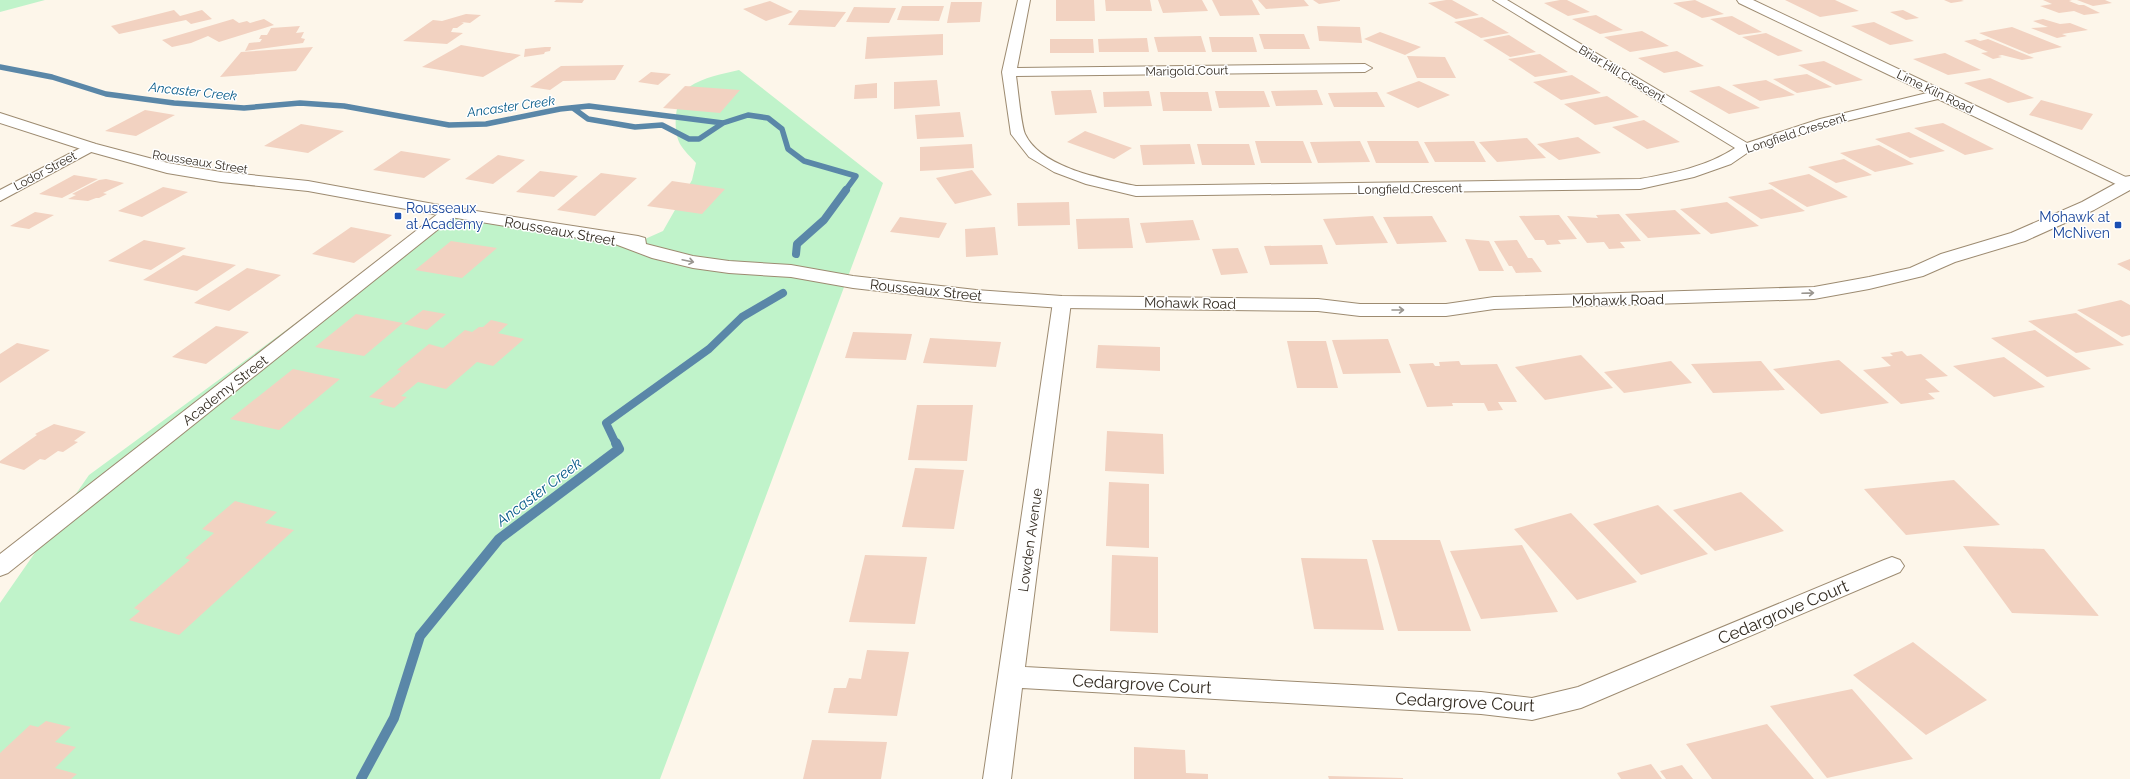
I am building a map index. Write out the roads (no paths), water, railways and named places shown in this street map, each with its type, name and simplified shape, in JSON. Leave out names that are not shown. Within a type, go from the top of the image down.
[{"type":"main road","name":"Rousseaux Street","points":[[0,118],[90,147],[175,169],[221,177],[308,186],[623,242],[659,254],[693,262],[729,267],[792,271],[853,282],[976,296],[1062,302]]},
{"type":"main road","name":"Mohawk Road","points":[[1062,302],[1318,305],[1360,310],[1446,310],[1494,303],[1673,299],[1814,293],[1916,272],[1948,258],[2018,237],[2088,206],[2129,183]]},
{"type":"street","name":"Longfield Crescent","points":[[1024,0],[1009,72],[1018,134],[1034,154],[1059,169],[1092,181],[1136,191],[1559,187],[1640,184],[1688,174],[1726,161],[1745,148],[1825,122],[1940,94]]},
{"type":"street","name":"Briar Hill Crescent","points":[[1499,0],[1745,148]]},
{"type":"street","name":"Lime Kiln Road","points":[[1743,0],[2129,183]]},
{"type":"street","name":"Marigold Court","points":[[1009,72],[1365,68]]},
{"type":"street","name":"Lodor Street","points":[[0,196],[90,147]]},
{"type":"street","name":"Academy Street","points":[[0,567],[450,212]]},
{"type":"street","name":"Lowden Avenue","points":[[997,779],[1062,302]]},
{"type":"street","name":"Cedargrove Court","points":[[1011,677],[1481,703],[1532,709],[1581,697],[1892,566]]},
{"type":"waterway","name":"Ancaster Creek","points":[[0,67],[52,77],[106,94],[174,103],[244,108],[300,103],[344,106],[449,125],[486,124],[560,109],[589,106],[723,123]]},
{"type":"waterway","points":[[573,108],[588,119],[635,127],[662,125],[689,139],[699,139],[723,123]]},
{"type":"waterway","name":"Ancaster Creek","points":[[723,123],[748,115],[768,118],[782,129],[788,149],[804,161],[856,176],[845,191]]},
{"type":"waterway","name":"Ancaster Creek","points":[[796,254],[797,244],[824,220],[846,190]]},
{"type":"waterway","name":"Ancaster Creek","points":[[616,444],[606,423],[709,349],[742,317],[783,293]]},
{"type":"waterway","name":"Ancaster Creek","points":[[361,779],[394,718],[420,636],[499,539],[619,449],[616,443]]},
{"type":"place","name":"Rousseaux at Academy","points":[[398,216]]},
{"type":"place","name":"Mohawk at McNiven","points":[[2118,225]]}]
